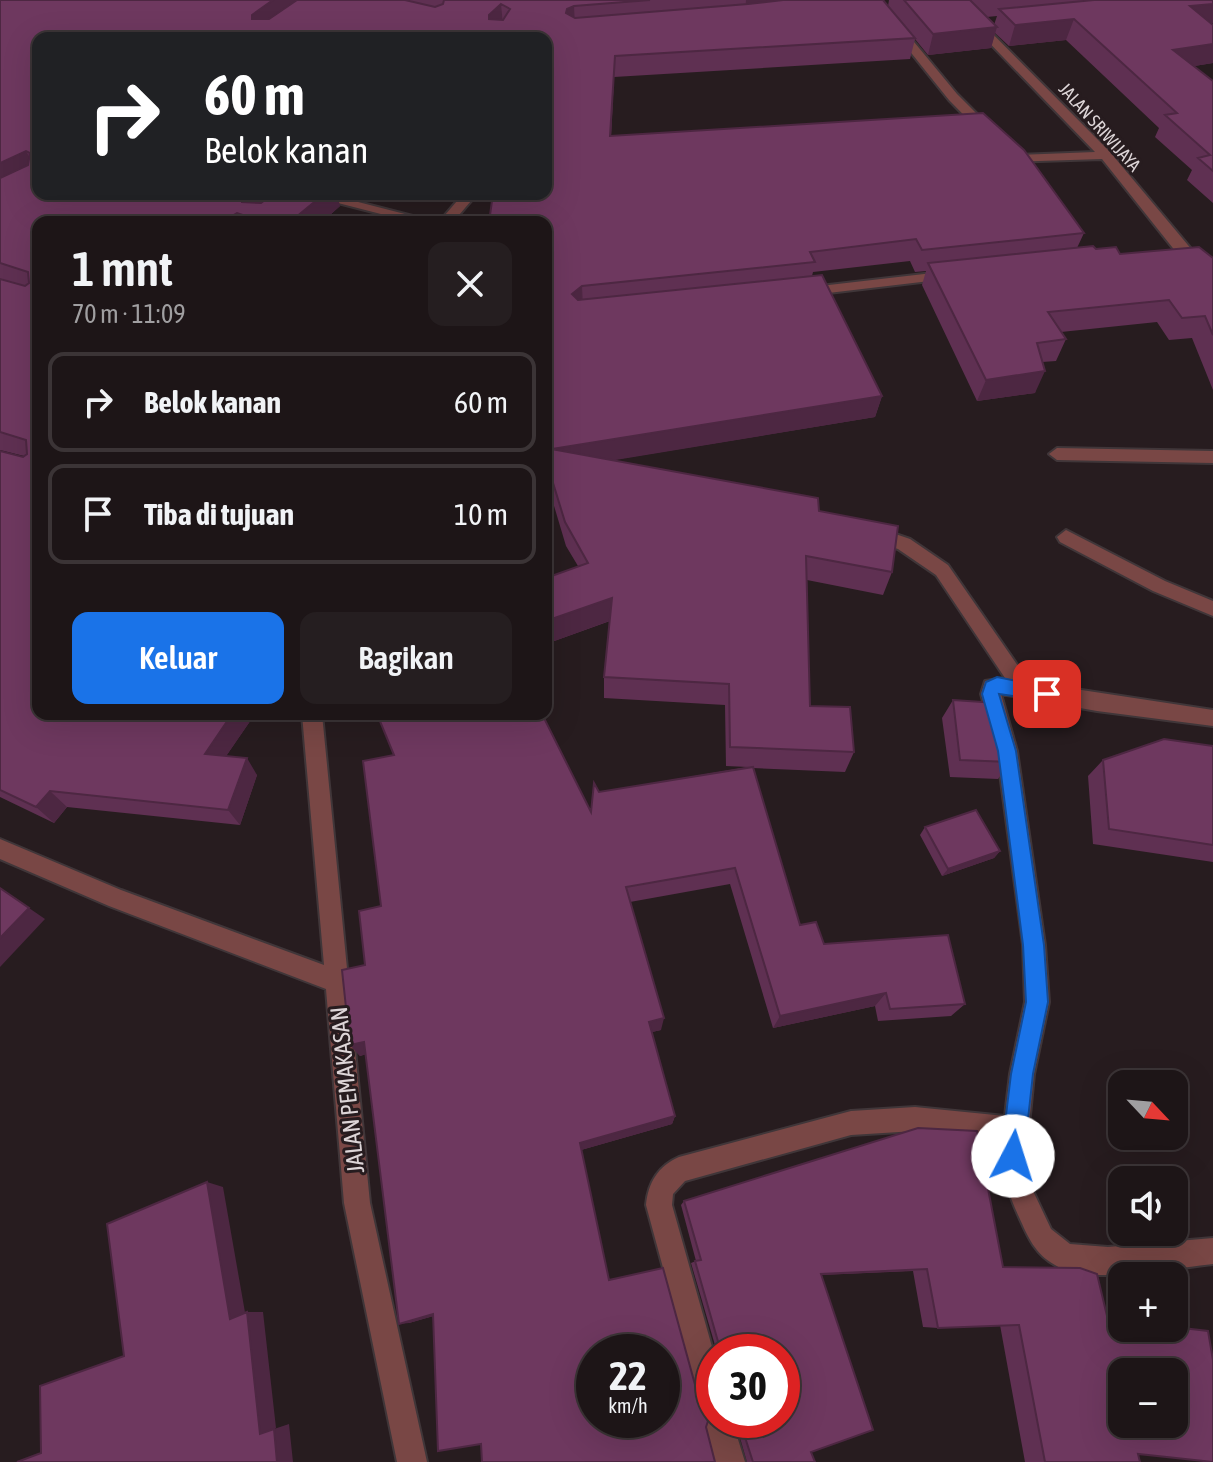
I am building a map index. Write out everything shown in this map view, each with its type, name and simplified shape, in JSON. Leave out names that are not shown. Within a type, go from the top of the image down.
[{"type":"street","name":"JALAN SRIWIJAYA","points":[[953,0],[1105,155],[1182,259],[1213,283]]},
{"type":"street","points":[[889,19],[953,97],[1015,159],[1105,155]]},
{"type":"street","points":[[978,25],[993,23]]},
{"type":"street","points":[[336,200],[404,216]]},
{"type":"street","points":[[451,216],[465,200]]},
{"type":"street","points":[[1182,259],[1213,256]]},
{"type":"street","points":[[789,293],[964,274]]},
{"type":"street","points":[[1057,454],[1213,457]]},
{"type":"street","points":[[851,528],[904,544],[942,570],[1023,689]]},
{"type":"street","points":[[1066,537],[1159,586],[1213,609]]},
{"type":"street","points":[[1213,718],[1097,703],[997,684],[992,687],[991,694],[1007,751],[1034,945],[1037,1002],[1014,1129],[1013,1156],[1022,1195],[1042,1238],[1052,1249],[1081,1260],[1213,1251]]},
{"type":"street","name":"JALAN PEMAKASAN","points":[[313,720],[357,1203],[412,1462]]},
{"type":"street","points":[[0,849],[117,899],[336,981]]},
{"type":"street","points":[[696,1339],[659,1205],[662,1187],[679,1170],[851,1123],[915,1119],[1014,1129]]},
{"type":"street","points":[[723,1438],[730,1462]]},
{"type":"building","points":[[0,0],[273,0],[252,15],[252,19],[269,19],[297,0],[405,0],[435,7],[443,4],[444,0],[650,0],[567,9],[566,13],[575,18],[783,0],[883,0],[915,38],[615,56],[610,136],[983,113],[1024,150],[1084,233],[922,250],[916,239],[810,252],[815,262],[582,286],[572,294],[578,300],[822,275],[882,396],[552,449],[552,216],[490,216],[492,200],[552,200],[552,32],[32,32],[32,200],[242,200],[261,203],[265,200],[317,200],[297,216],[246,216],[237,213],[232,216],[32,216],[32,720],[228,720],[205,754],[247,758],[228,810],[50,791],[36,807],[0,790],[0,451],[23,457],[27,454],[26,440],[0,432],[0,279],[25,286],[29,283],[28,272],[0,263],[0,178],[28,165],[30,153],[26,151],[0,163]],"holes":[[[501,4],[510,9],[503,20],[489,19],[489,15]]]},
{"type":"building","points":[[904,0],[970,0],[997,27],[933,34]]},
{"type":"building","points":[[1094,0],[1213,0],[1213,4],[1190,6],[1213,25],[1213,44],[1173,50],[1213,81],[1213,171],[1198,158],[1210,155],[1165,115],[1177,113],[1074,19],[1015,25],[999,9]]},
{"type":"building","points":[[1093,246],[1096,249],[1116,247],[1120,254],[1199,247],[1213,258],[1213,335],[1205,316],[1182,318],[1169,300],[1048,312],[1066,339],[1037,343],[1045,371],[986,380],[928,263]]},
{"type":"building","points":[[552,449],[818,498],[819,511],[898,526],[892,572],[806,556],[810,706],[850,707],[854,752],[730,747],[729,684],[604,677],[612,598],[552,619],[552,576],[588,563],[565,522],[552,480]]},
{"type":"building","points":[[953,700],[997,703],[1010,762],[960,760]]},
{"type":"building","points":[[379,720],[545,720],[591,812],[594,783],[599,792],[753,767],[800,925],[816,922],[824,944],[948,935],[965,1004],[890,1009],[886,993],[780,1016],[735,868],[626,887],[664,1018],[649,1022],[675,1116],[580,1143],[609,1280],[663,1268],[696,1388],[696,1438],[709,1438],[715,1462],[482,1462],[481,1444],[438,1451],[433,1314],[399,1324],[364,1042],[350,1045],[342,970],[365,965],[359,911],[381,906],[363,761],[394,755]]},
{"type":"building","points":[[1164,739],[1213,746],[1213,845],[1109,829],[1103,760]]},
{"type":"building","points":[[976,810],[1000,851],[948,869],[925,827]]},
{"type":"building","points":[[0,888],[29,908],[0,938]]},
{"type":"building","points":[[918,1128],[977,1131],[1003,1267],[1080,1268],[1097,1274],[1108,1320],[1108,1342],[1188,1342],[1188,1329],[1208,1331],[1213,1360],[1213,1462],[1138,1454],[1140,1462],[1045,1462],[1019,1325],[938,1328],[927,1269],[821,1274],[873,1430],[811,1452],[815,1462],[753,1462],[745,1438],[800,1438],[800,1334],[716,1334],[695,1261],[701,1260],[684,1201]]},
{"type":"building","points":[[207,1182],[230,1319],[247,1312],[260,1434],[274,1429],[277,1462],[17,1462],[41,1453],[40,1386],[124,1356],[107,1224]]},
{"type":"route","points":[[1013,1156],[1022,1074],[1037,1002],[1034,945],[1007,751],[991,694],[992,687],[997,684],[1047,694]]}]
